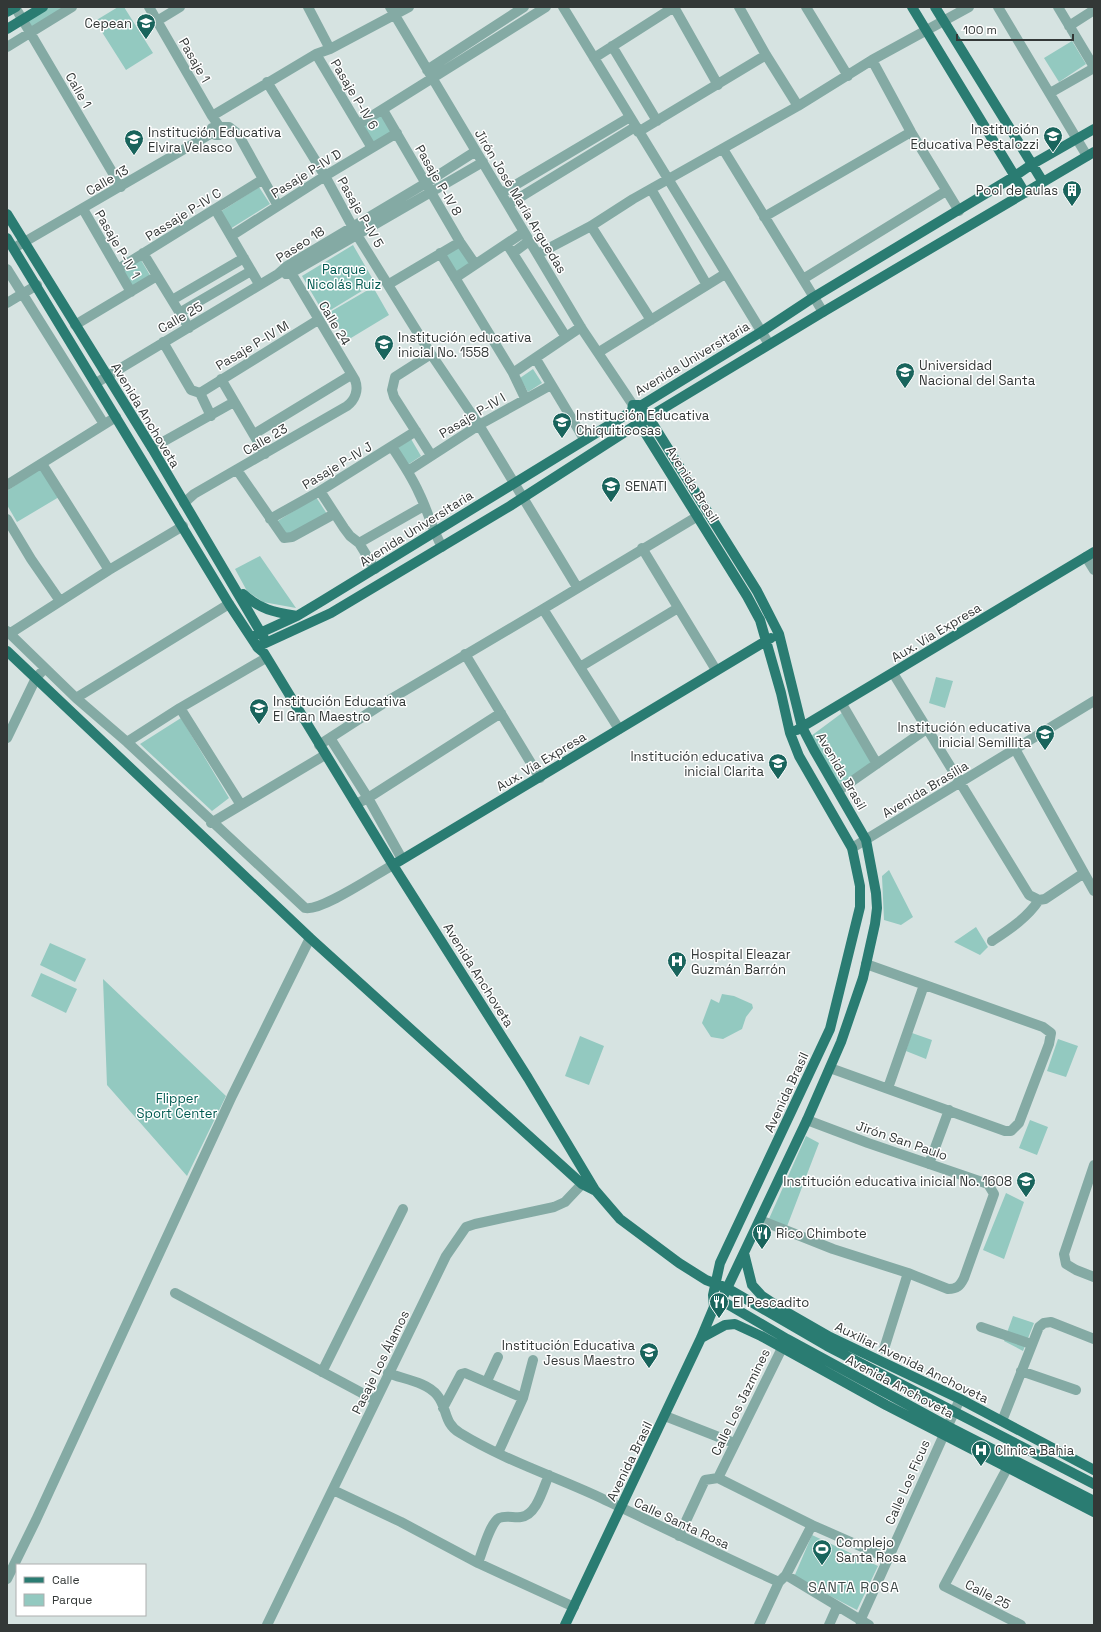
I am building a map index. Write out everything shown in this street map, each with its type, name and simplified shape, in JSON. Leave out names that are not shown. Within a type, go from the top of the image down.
[{"type":"main road","points":[[7,12],[15,7]]},
{"type":"main road","points":[[7,29],[43,7]]},
{"type":"main road","points":[[912,7],[1025,193]]},
{"type":"main road","points":[[935,7],[1031,165],[1043,182]]},
{"type":"main road","name":"Avenida Universitaria","points":[[261,632],[297,616],[434,533],[635,407],[761,332],[814,297],[958,211],[1031,165],[1094,129]]},
{"type":"main road","points":[[263,650],[331,613],[442,547],[639,423],[769,344],[1090,154]]},
{"type":"main road","name":"Avenida Anchoveta","points":[[7,214],[152,448],[236,588],[261,632],[263,650]]},
{"type":"main road","name":"Avenida Anchoveta","points":[[7,238],[37,285],[229,604],[251,637],[263,650],[325,755],[528,1078],[595,1190],[620,1219],[679,1263],[710,1281],[727,1288],[827,1346],[1094,1484]]},
{"type":"main road","name":"Avenida Brasil","points":[[565,1625],[701,1338],[760,1220],[830,1068],[848,1026],[866,964],[875,924],[876,893],[866,840],[802,727],[778,634],[758,591],[649,418],[635,407]]},
{"type":"main road","name":"Avenida Brasil","points":[[635,407],[639,423],[698,516],[760,620],[781,693],[790,733],[799,756],[852,848],[860,886],[857,922],[830,1029],[729,1241],[720,1263],[710,1281]]},
{"type":"main road","name":"Aux. Vía Expresa","points":[[790,733],[842,704],[1090,554]]},
{"type":"main road","points":[[236,588],[258,606],[268,611],[297,616]]},
{"type":"main road","points":[[251,637],[261,632]]},
{"type":"main road","name":"Aux. Vía Expresa","points":[[393,865],[778,634]]},
{"type":"main road","points":[[7,650],[310,938],[582,1184],[595,1190]]},
{"type":"main road","points":[[857,922],[875,924]]},
{"type":"main road","name":"Auxiliar Avenida Anchoveta","points":[[744,1253],[752,1285],[762,1296],[830,1337],[960,1399],[1094,1470]]},
{"type":"main road","points":[[710,1281],[713,1295],[718,1304],[886,1405],[945,1430],[1010,1463],[1094,1501]]},
{"type":"main road","points":[[701,1338],[724,1325],[735,1324],[784,1343]]},
{"type":"main road","points":[[1010,1463],[1094,1512]]},
{"type":"street","name":"Calle 1","points":[[15,7],[121,187]]},
{"type":"street","points":[[7,47],[72,7]]},
{"type":"street","name":"Pasaje 1","points":[[149,7],[189,74],[212,116],[217,129]]},
{"type":"street","points":[[157,21],[180,7]]},
{"type":"street","points":[[308,7],[330,49]]},
{"type":"street","points":[[212,116],[267,82],[316,54],[330,49],[392,11],[409,7]]},
{"type":"street","points":[[426,70],[524,7]]},
{"type":"street","points":[[359,124],[432,80],[546,7]]},
{"type":"street","points":[[563,7],[769,344]]},
{"type":"street","points":[[594,58],[674,7],[718,85]]},
{"type":"street","points":[[739,7],[766,55],[798,106]]},
{"type":"street","points":[[806,7],[848,76]]},
{"type":"street","points":[[538,254],[592,226],[651,189],[798,106],[872,60],[969,7]]},
{"type":"street","points":[[998,7],[1077,139],[1090,154]]},
{"type":"street","points":[[1050,94],[1094,68],[1058,7]]},
{"type":"street","points":[[1069,26],[1094,10]]},
{"type":"street","name":"Jirón José María Arguedas","points":[[392,11],[432,80],[509,204],[581,327],[635,407]]},
{"type":"street","points":[[612,46],[657,120]]},
{"type":"street","name":"Pasaje P-IV 6","points":[[316,54],[372,148]]},
{"type":"street","points":[[509,204],[637,129],[657,120],[718,85],[766,55]]},
{"type":"street","points":[[872,60],[911,132],[958,211]]},
{"type":"street","name":"Pasaje P-IV 5","points":[[267,82],[325,176],[354,230],[389,284],[431,354],[479,425],[577,587]]},
{"type":"street","name":"Pasaje P-IV 8","points":[[383,110],[460,242],[475,264]]},
{"type":"street","points":[[502,193],[630,116]]},
{"type":"street","points":[[217,129],[229,127],[238,134],[262,180],[278,206]]},
{"type":"street","name":"Calle 13","points":[[14,248],[121,187],[217,129]]},
{"type":"street","points":[[764,217],[911,132]]},
{"type":"street","name":"Pasaje P-IV D","points":[[231,236],[325,176],[397,133]]},
{"type":"street","points":[[723,149],[823,312]]},
{"type":"street","name":"Paseo 18","points":[[428,187],[476,151]]},
{"type":"street","name":"Paseo 18","points":[[278,274],[289,270],[428,187],[483,162]]},
{"type":"street","name":"Passaje P-IV C","points":[[118,269],[262,180]]},
{"type":"street","points":[[651,189],[707,285]]},
{"type":"street","points":[[803,279],[946,190]]},
{"type":"street","name":"Pasaje P-IV 1","points":[[83,209],[131,292]]},
{"type":"street","points":[[215,209],[259,284]]},
{"type":"street","points":[[592,226],[651,320]]},
{"type":"street","points":[[455,278],[507,244],[527,237]]},
{"type":"street","points":[[513,253],[527,237]]},
{"type":"street","points":[[389,284],[460,242]]},
{"type":"street","points":[[507,244],[566,337]]},
{"type":"street","points":[[440,253],[513,373],[525,398]]},
{"type":"street","points":[[143,254],[188,328]]},
{"type":"street","points":[[172,300],[244,258]]},
{"type":"street","points":[[7,269],[104,424]]},
{"type":"street","name":"Calle 24","points":[[289,270],[357,385],[356,394]]},
{"type":"street","points":[[180,313],[251,271]]},
{"type":"street","name":"Calle 25","points":[[96,383],[278,274]]},
{"type":"street","points":[[599,352],[725,274]]},
{"type":"street","points":[[75,325],[157,276]]},
{"type":"street","points":[[7,303],[37,285]]},
{"type":"street","name":"Pasaje P-IV M","points":[[200,393],[318,320]]},
{"type":"street","points":[[513,373],[536,359],[581,327]]},
{"type":"street","points":[[163,342],[191,390],[200,393],[211,416]]},
{"type":"street","points":[[431,354],[395,377],[392,390],[394,397],[431,455]]},
{"type":"street","points":[[536,359],[584,439]]},
{"type":"street","points":[[254,434],[351,375]]},
{"type":"street","points":[[221,379],[265,454]]},
{"type":"street","name":"Pasaje P-IV I","points":[[408,471],[479,425],[525,398],[551,385]]},
{"type":"street","name":"Calle 23","points":[[184,503],[194,494],[347,406],[356,394]]},
{"type":"street","points":[[152,448],[234,402]]},
{"type":"street","points":[[7,485],[116,417]]},
{"type":"street","name":"Pasaje P-IV J","points":[[270,519],[320,491],[416,431]]},
{"type":"street","points":[[392,447],[408,471],[420,494],[434,533],[442,547]]},
{"type":"street","points":[[42,464],[109,570]]},
{"type":"street","points":[[237,470],[281,535],[287,539],[334,514]]},
{"type":"street","points":[[320,491],[334,514],[350,536],[359,543],[376,568]]},
{"type":"street","points":[[359,543],[424,506]]},
{"type":"street","points":[[319,745],[464,654],[543,609],[642,548],[698,516]]},
{"type":"street","points":[[7,519],[31,559],[60,601]]},
{"type":"street","points":[[183,526],[8,632],[76,698],[127,742],[211,823],[325,755]]},
{"type":"street","points":[[642,548],[716,670]]},
{"type":"street","points":[[1090,554],[1094,570]]},
{"type":"street","points":[[76,698],[229,604]]},
{"type":"street","points":[[580,668],[678,608]]},
{"type":"street","points":[[543,609],[619,729]]},
{"type":"street","points":[[127,742],[180,708],[263,650]]},
{"type":"street","points":[[464,654],[540,778]]},
{"type":"street","points":[[7,738],[36,678],[45,668]]},
{"type":"street","points":[[893,673],[928,728],[1022,887],[1029,895],[1039,900],[1045,899],[1054,895],[1084,874]]},
{"type":"street","name":"Avenida Brasilia","points":[[852,848],[1094,701]]},
{"type":"street","points":[[842,704],[877,764]]},
{"type":"street","points":[[180,708],[241,805]]},
{"type":"street","points":[[356,804],[368,798],[501,714]]},
{"type":"street","points":[[838,791],[928,728]]},
{"type":"street","points":[[330,738],[368,798],[402,859]]},
{"type":"street","points":[[1015,749],[1094,891]]},
{"type":"street","name":"Aux. Vía Expresa","points":[[211,823],[305,908],[316,908],[393,865]]},
{"type":"street","points":[[992,941],[1032,911],[1039,900]]},
{"type":"street","points":[[7,1579],[232,1096],[310,938]]},
{"type":"street","points":[[830,1068],[1005,1131],[1011,1131],[1015,1128],[1049,1044],[1051,1033],[1043,1027],[866,964]]},
{"type":"street","points":[[888,1088],[924,985]]},
{"type":"street","points":[[930,1164],[949,1110]]},
{"type":"street","name":"Jirón San Paulo","points":[[807,1120],[988,1184],[994,1194],[960,1286],[954,1289],[948,1289],[908,1273]]},
{"type":"street","points":[[1094,1165],[1064,1254],[1066,1264],[1076,1270],[1094,1277]]},
{"type":"street","name":"Pasaje Los Álamos","points":[[267,1625],[446,1256],[466,1227],[554,1207],[565,1202],[582,1184]]},
{"type":"street","points":[[322,1372],[403,1209]]},
{"type":"street","points":[[760,1220],[833,1249],[908,1273],[884,1349]]},
{"type":"street","points":[[174,1293],[375,1400]]},
{"type":"street","points":[[1002,1421],[1031,1344],[1039,1327],[1044,1323],[1051,1322],[1094,1339]]},
{"type":"street","points":[[981,1327],[1031,1344]]},
{"type":"street","name":"Calle Los Jazmines","points":[[718,1478],[784,1343]]},
{"type":"street","points":[[488,1382],[498,1357]]},
{"type":"street","points":[[498,1452],[523,1398],[533,1360]]},
{"type":"street","points":[[1021,1371],[1076,1390]]},
{"type":"street","name":"Calle Santa Rosa","points":[[388,1373],[424,1386],[436,1393],[450,1425],[459,1432],[498,1452],[679,1536],[783,1579],[864,1623]]},
{"type":"street","points":[[443,1408],[461,1374],[465,1373],[523,1398]]},
{"type":"street","name":"Calle Los Ficus","points":[[864,1623],[887,1558],[960,1399]]},
{"type":"street","points":[[665,1416],[734,1443]]},
{"type":"street","name":"Calle 25","points":[[1010,1463],[944,1586],[1021,1625]]},
{"type":"street","points":[[478,1563],[492,1526],[499,1518],[508,1516],[520,1518],[529,1515],[535,1507],[549,1475]]},
{"type":"street","points":[[679,1536],[705,1480],[718,1478],[812,1525],[887,1558]]},
{"type":"street","points":[[333,1490],[401,1522],[478,1563],[574,1607]]},
{"type":"street","points":[[759,1625],[812,1525]]},
{"type":"street","points":[[829,1625],[837,1607]]},
{"type":"green space","points":[[49,7],[65,7],[32,28],[27,21]]},
{"type":"green space","points":[[118,7],[124,7],[153,53],[126,70],[95,21]]},
{"type":"green space","points":[[1072,41],[1086,64],[1059,82],[1044,58]]},
{"type":"green space","points":[[383,114],[391,132],[373,143],[364,126]]},
{"type":"green space","points":[[259,187],[270,204],[230,229],[220,212]]},
{"type":"green space","name":"Parque Nicolás Ruiz","points":[[353,245],[375,283],[324,314],[302,276]]},
{"type":"green space","points":[[460,246],[470,264],[456,274],[444,256]]},
{"type":"green space","points":[[141,260],[151,277],[132,288],[123,271]]},
{"type":"green space","points":[[373,287],[389,315],[346,341],[330,312]]},
{"type":"green space","points":[[533,369],[542,383],[528,392],[520,378]]},
{"type":"green space","points":[[411,439],[421,456],[406,466],[396,449]]},
{"type":"green space","points":[[41,468],[59,497],[17,522],[7,505],[7,491]]},
{"type":"green space","points":[[316,497],[327,514],[287,538],[276,522]]},
{"type":"green space","points":[[260,556],[296,608],[263,602],[247,591],[235,569]]},
{"type":"green space","points":[[936,677],[953,681],[945,708],[929,703]]},
{"type":"green space","points":[[842,713],[874,765],[839,787],[811,736]]},
{"type":"green space","points":[[181,718],[229,798],[212,811],[140,744]]},
{"type":"green space","points":[[889,870],[913,917],[901,925],[884,920],[882,876]]},
{"type":"green space","points":[[976,927],[988,947],[980,955],[954,942]]},
{"type":"green space","points":[[50,943],[86,959],[75,982],[40,965]]},
{"type":"green space","points":[[41,973],[77,989],[66,1013],[31,996]]},
{"type":"green space","name":"Flipper Sport Center","points":[[103,979],[226,1096],[187,1176],[107,1085]]},
{"type":"green space","points":[[722,994],[734,996],[752,1004],[753,1008],[746,1017],[742,1029],[723,1039],[711,1037],[702,1023],[711,999],[719,1003]]},
{"type":"green space","points":[[912,1033],[932,1040],[926,1059],[906,1051]]},
{"type":"green space","points":[[580,1036],[604,1046],[589,1085],[565,1076]]},
{"type":"green space","points":[[1058,1039],[1078,1046],[1066,1077],[1047,1071]]},
{"type":"green space","points":[[1030,1120],[1048,1127],[1037,1155],[1019,1148]]},
{"type":"green space","points":[[806,1136],[819,1143],[786,1229],[768,1221]]},
{"type":"green space","points":[[1006,1193],[1024,1202],[1004,1259],[983,1250]]},
{"type":"green space","points":[[1013,1316],[1034,1323],[1023,1351],[1004,1341]]},
{"type":"green space","points":[[812,1535],[878,1566],[857,1610],[794,1577]]},
{"type":"place","name":"Cepean","points":[[146,40]]},
{"type":"place","name":"Institución Educativa Pestalozzi","points":[[1053,153]]},
{"type":"place","name":"Institución Educativa Elvira Velasco","points":[[134,156]]},
{"type":"place","name":"Pool de aulas","points":[[1072,207]]},
{"type":"place","name":"Institución educativa inicial No. 1558","points":[[384,361]]},
{"type":"place","name":"Universidad Nacional del Santa","points":[[905,389]]},
{"type":"place","name":"Institución Educativa Chiquiticosas","points":[[562,439]]},
{"type":"place","name":"SENATI","points":[[611,503]]},
{"type":"place","name":"Institución Educativa El Gran Maestro","points":[[259,725]]},
{"type":"place","name":"Institución educativa inicial Semillita","points":[[1045,751]]},
{"type":"place","name":"Institución educativa inicial Clarita","points":[[778,780]]},
{"type":"place","name":"Hospital Eleazar Guzmán Barrón","points":[[677,978]]},
{"type":"place","name":"Institución educativa inicial No. 1608","points":[[1026,1198]]},
{"type":"place","name":"Rico Chimbote","points":[[762,1250]]},
{"type":"place","name":"El Pescadito","points":[[719,1319]]},
{"type":"place","name":"Institución Educativa Jesus Maestro","points":[[649,1369]]},
{"type":"place","name":"Clinica Bahia","points":[[981,1467]]},
{"type":"place","name":"Complejo Santa Rosa","points":[[822,1566]]},
{"type":"district","name":"SANTA ROSA","points":[[854,1587]]}]
